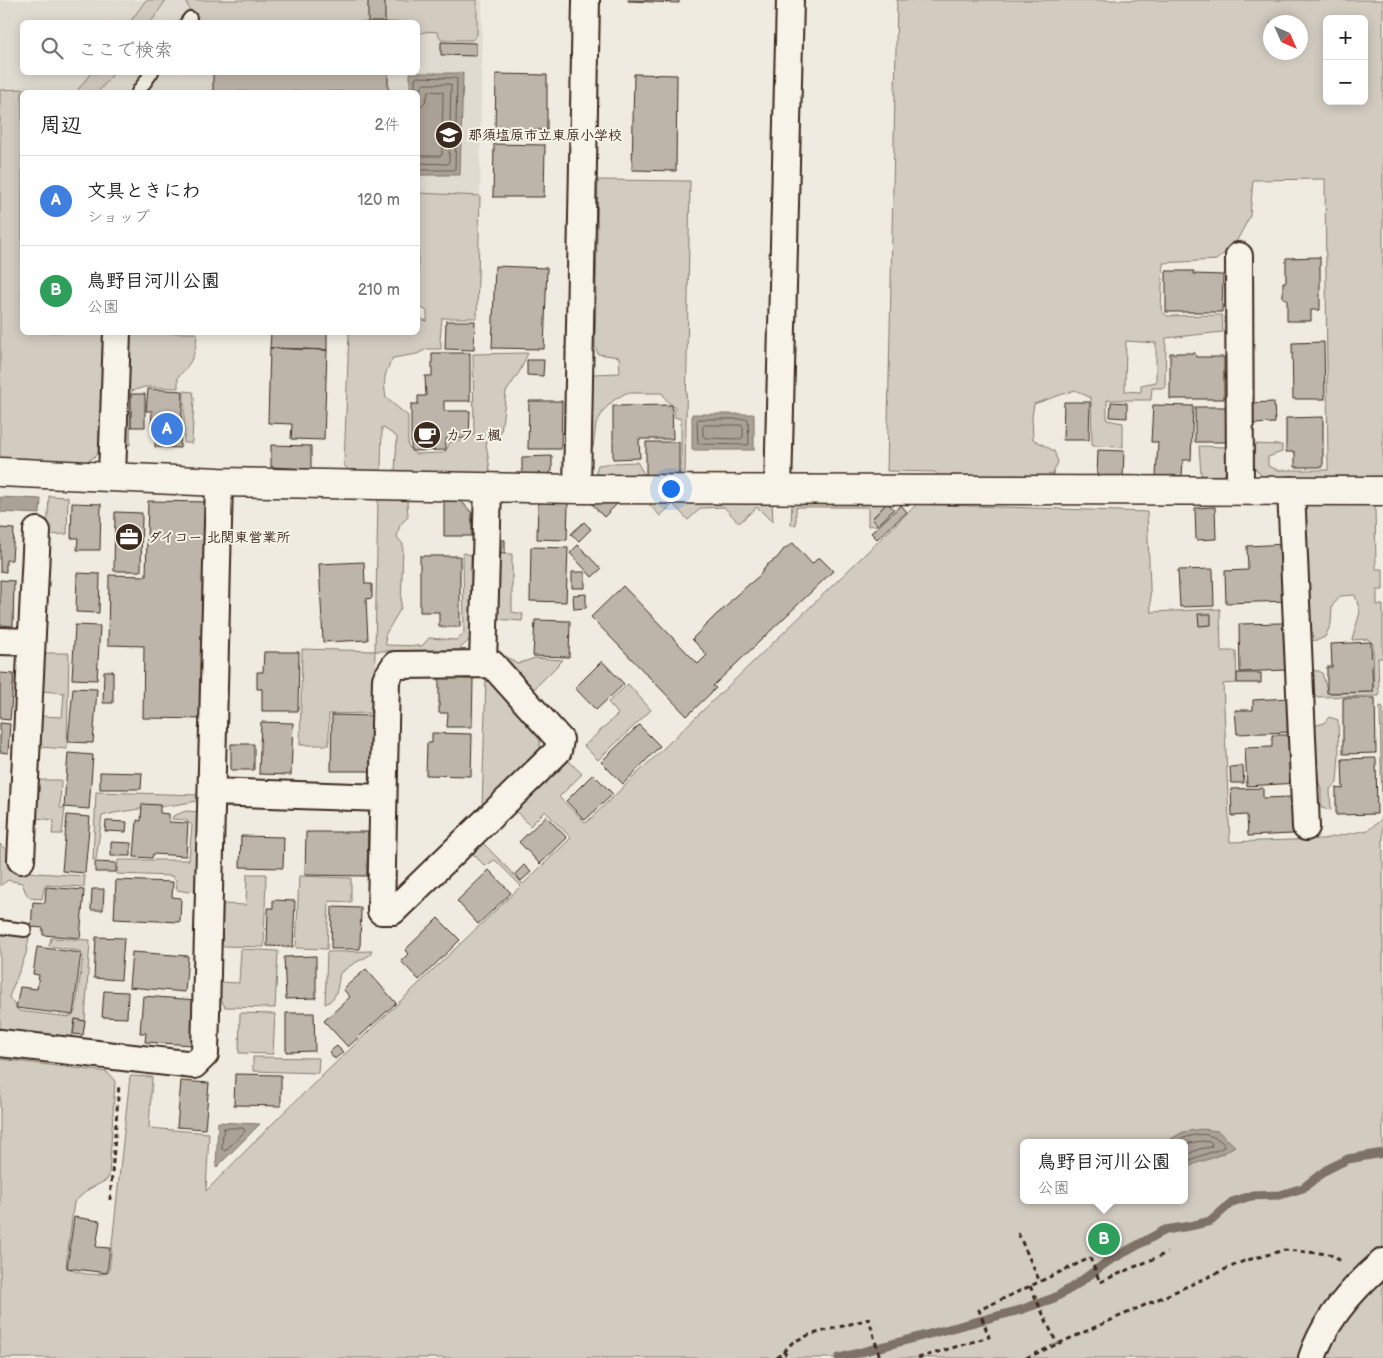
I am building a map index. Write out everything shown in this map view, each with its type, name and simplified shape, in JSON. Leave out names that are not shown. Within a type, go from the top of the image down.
[{"type":"street","points":[[577,489],[586,0]]},
{"type":"street","points":[[778,490],[790,0]]},
{"type":"street","points":[[1239,256],[1240,490]]},
{"type":"street","points":[[112,476],[117,335]]},
{"type":"street","points":[[0,472],[220,482],[488,488],[1383,491]]},
{"type":"street","points":[[0,1043],[194,1064],[205,1054],[220,482]]},
{"type":"street","points":[[483,663],[488,488]]},
{"type":"street","points":[[1291,490],[1306,827]]},
{"type":"street","points":[[21,860],[37,531]]},
{"type":"street","points":[[0,641],[31,642]]},
{"type":"street","points":[[492,664],[560,740],[558,751],[393,911],[381,911],[384,798],[386,679],[395,665],[492,664]]},
{"type":"street","points":[[212,792],[384,798]]},
{"type":"street","points":[[1312,1358],[1316,1347],[1335,1314],[1376,1269]]},
{"type":"lane","points":[[139,90],[150,75]]},
{"type":"lane","points":[[0,927],[25,930]]},
{"type":"path","points":[[110,1200],[121,1056]]},
{"type":"path","points":[[1018,1233],[1040,1282]]},
{"type":"path","points":[[1026,1358],[1244,1261],[1285,1250],[1329,1254],[1376,1269]]},
{"type":"path","points":[[918,1358],[989,1337],[979,1310],[1090,1258],[1100,1282],[1167,1253]]},
{"type":"path","points":[[1030,1286],[1057,1344]]},
{"type":"path","points":[[777,1358],[793,1342],[809,1335],[869,1319],[880,1358]]},
{"type":"path","points":[[783,1351],[789,1358]]},
{"type":"shaded area","name":"那須塩原市立東原小学校","points":[[0,0],[482,0],[480,196],[420,193],[420,90],[20,90],[20,100],[0,178]]},
{"type":"shaded area","points":[[146,0],[166,0],[152,20],[131,20]]},
{"type":"shaded area","points":[[187,0],[477,0],[477,35],[472,40],[442,40],[437,32],[420,34],[420,20],[194,20]]},
{"type":"shaded area","points":[[897,0],[1383,0],[1383,484],[1264,478],[1253,466],[1251,444],[1282,445],[1282,452],[1268,457],[1268,466],[1278,470],[1328,470],[1325,179],[1253,180],[1250,216],[1235,244],[1216,260],[1163,263],[1161,310],[1167,316],[1222,315],[1223,332],[1166,338],[1165,388],[1152,388],[1151,400],[1107,400],[1107,420],[1123,423],[1123,447],[1092,446],[1091,398],[1075,390],[1034,404],[1032,417],[1033,439],[1054,451],[1058,462],[1051,478],[941,479],[935,472],[887,471]],"holes":[[[1126,341],[1156,343],[1156,382],[1141,385],[1141,392],[1125,391]]]},
{"type":"shaded area","points":[[89,75],[112,75],[100,90],[78,90]]},
{"type":"shaded area","points":[[27,89],[31,90],[20,90],[20,335],[197,335],[193,357],[178,377],[178,388],[145,387],[131,391],[130,445],[126,445],[102,382],[98,454],[79,467],[0,465],[0,90]]},
{"type":"shaded area","points":[[598,180],[690,181],[685,478],[598,479],[596,472],[598,465],[615,463],[637,462],[644,474],[681,472],[681,419],[674,417],[675,408],[662,393],[626,393],[614,400],[604,410],[596,424],[593,448],[590,448],[593,374],[620,373],[619,357],[598,354],[595,346]]},
{"type":"shaded area","points":[[420,193],[480,196],[477,318],[442,318],[441,349],[427,349],[417,354],[393,358],[385,377],[385,386],[386,398],[408,416],[408,446],[415,454],[443,453],[450,442],[468,440],[474,434],[473,354],[528,353],[520,371],[506,392],[501,432],[486,443],[491,477],[399,475],[395,470],[397,437],[382,427],[381,470],[379,475],[351,474],[344,465],[349,335],[420,335],[420,319],[427,321],[427,311],[420,307]]},
{"type":"shaded area","points":[[184,391],[193,392],[194,398],[192,443],[184,443]]},
{"type":"shaded area","points":[[1199,446],[1227,447],[1228,469],[1223,476],[1201,475]]},
{"type":"shaded area","points":[[49,496],[68,497],[67,534],[47,535]]},
{"type":"shaded area","points":[[378,499],[407,500],[408,517],[400,525],[397,537],[403,544],[401,608],[385,635],[386,645],[422,646],[429,638],[456,640],[464,634],[463,553],[471,555],[472,637],[459,650],[375,651]]},
{"type":"shaded area","points":[[647,502],[772,502],[773,522],[757,507],[739,523],[724,507],[701,508],[688,520],[673,504],[660,516]]},
{"type":"shaded area","points":[[792,502],[887,503],[872,518],[878,525],[868,526],[868,507],[796,507],[796,525],[791,525]]},
{"type":"shaded area","points":[[917,504],[1147,512],[1151,612],[1220,609],[1221,651],[1236,651],[1237,683],[1223,684],[1230,842],[1323,839],[1368,830],[1382,819],[1380,706],[1383,707],[1383,1358],[0,1358],[0,1059],[107,1072],[115,1081],[109,1176],[107,1180],[89,1189],[74,1202],[66,1266],[87,1274],[105,1274],[109,1272],[130,1076],[152,1077],[149,1128],[209,1133],[206,1191],[281,1115],[521,886],[495,860],[485,866],[471,852],[482,842],[523,884],[571,838],[545,811],[530,826],[514,809],[565,757],[582,774],[559,797],[586,823]]},
{"type":"shaded area","points":[[1307,504],[1375,505],[1376,569],[1383,569],[1383,590],[1377,590],[1377,605],[1383,605],[1383,658],[1378,658],[1379,696],[1309,697],[1308,670],[1322,673],[1328,693],[1373,692],[1374,687],[1373,644],[1368,639],[1352,640],[1360,612],[1355,595],[1341,596],[1332,606],[1331,624],[1325,637],[1306,641],[1300,513]]},
{"type":"shaded area","points":[[496,554],[512,554],[512,612],[523,614],[522,621],[495,619]]},
{"type":"shaded area","points":[[302,649],[375,651],[374,713],[329,714],[329,745],[300,745]]},
{"type":"shaded area","points":[[44,653],[69,653],[67,749],[40,747],[42,716],[62,717],[64,693],[42,691]]},
{"type":"shaded area","points":[[506,656],[517,664],[535,658],[563,660],[532,691],[502,659]]},
{"type":"shaded area","points":[[486,677],[540,736],[540,752],[482,809]]},
{"type":"shaded area","points":[[628,684],[651,710],[598,760],[584,746],[618,714],[608,702]]},
{"type":"shaded area","points":[[1329,717],[1338,720],[1339,754],[1337,783],[1330,789],[1331,810],[1321,808],[1321,789],[1315,772],[1311,727],[1324,723]]},
{"type":"shaded area","points":[[37,780],[61,780],[60,808],[65,808],[62,834],[52,834],[54,820],[36,818]]},
{"type":"shaded area","points":[[96,792],[201,795],[201,800],[102,816],[96,860],[93,860]]},
{"type":"shaded area","points":[[186,811],[200,812],[198,888],[188,892],[177,890],[176,880],[172,876],[117,874],[118,860],[189,860],[192,825],[186,820],[172,819],[173,816]]},
{"type":"shaded area","points":[[0,844],[9,853],[8,868],[37,873],[85,876],[84,887],[45,885],[42,899],[30,898],[22,883],[8,880],[0,886]]},
{"type":"shaded area","points":[[247,874],[266,874],[264,947],[222,946],[223,904],[246,905]]},
{"type":"shaded area","points":[[299,876],[351,878],[351,902],[329,901],[327,949],[296,948]]},
{"type":"shaded area","points":[[0,934],[29,937],[26,954],[9,997],[19,1011],[69,1017],[75,1012],[83,957],[80,951],[49,946],[51,938],[90,940],[85,1021],[75,1019],[72,1038],[0,1032]]},
{"type":"shaded area","points":[[241,949],[278,951],[275,1008],[225,1007],[219,996],[219,982],[239,983]]},
{"type":"shaded area","points":[[372,951],[370,955],[340,973],[335,995],[325,1004],[327,952]]},
{"type":"shaded area","points":[[240,1013],[275,1014],[273,1054],[239,1053]]},
{"type":"shaded area","points":[[253,1057],[319,1058],[318,1073],[253,1071]]},
{"type":"water","points":[[420,73],[463,73],[460,175],[420,175],[420,90],[410,90],[410,75],[420,75]]},
{"type":"water","points":[[692,414],[754,414],[754,450],[692,450]]},
{"type":"water","points":[[0,497],[41,499],[40,514],[0,512]]},
{"type":"water","points":[[218,1122],[260,1124],[216,1168]]},
{"type":"water","points":[[1201,1129],[1218,1131],[1235,1146],[1222,1154],[1188,1168],[1188,1139],[1171,1139],[1183,1132]]},
{"type":"building","points":[[368,0],[385,0],[385,20],[368,20]]},
{"type":"building","points":[[679,0],[679,3],[628,1]]},
{"type":"building","points":[[441,42],[476,43],[476,56],[441,55]]},
{"type":"building","points":[[496,74],[547,75],[547,130],[495,130]]},
{"type":"building","points":[[634,74],[677,75],[676,171],[632,170]]},
{"type":"building","points":[[213,75],[388,75],[388,90],[213,90]]},
{"type":"building","points":[[494,144],[545,145],[544,197],[493,197]]},
{"type":"building","points":[[1320,257],[1320,310],[1311,310],[1311,321],[1287,321],[1287,299],[1283,298],[1283,282],[1286,282],[1286,258]]},
{"type":"building","points":[[495,266],[547,268],[544,349],[492,348]]},
{"type":"building","points":[[1166,271],[1194,271],[1193,274],[1223,275],[1222,312],[1166,312]]},
{"type":"building","points":[[446,321],[475,321],[474,350],[445,349]]},
{"type":"building","points":[[271,335],[327,335],[327,350],[270,348]]},
{"type":"building","points":[[1324,342],[1325,399],[1293,399],[1292,343]]},
{"type":"building","points":[[270,348],[327,350],[324,440],[291,439],[292,424],[268,423]]},
{"type":"building","points":[[432,353],[470,353],[470,401],[444,401],[444,411],[470,411],[469,438],[446,439],[446,450],[411,451],[411,404],[418,404],[418,396],[426,396],[425,376],[432,376]]},
{"type":"building","points":[[1170,353],[1195,353],[1196,357],[1224,357],[1224,399],[1170,399]]},
{"type":"building","points":[[527,360],[544,360],[543,376],[527,375]]},
{"type":"building","points":[[148,389],[183,391],[180,448],[155,447],[156,427],[151,427],[152,411],[146,411]]},
{"type":"building","points":[[131,394],[145,394],[145,427],[131,427]]},
{"type":"building","points":[[529,401],[562,401],[561,449],[528,449]]},
{"type":"building","points":[[1064,402],[1090,402],[1089,440],[1063,440]]},
{"type":"building","points":[[1111,402],[1127,403],[1127,418],[1110,417]]},
{"type":"building","points":[[1274,402],[1275,423],[1252,424],[1251,403]]},
{"type":"building","points":[[672,405],[673,439],[639,439],[640,458],[613,459],[613,406]]},
{"type":"building","points":[[1153,405],[1193,406],[1191,460],[1183,460],[1182,477],[1156,476],[1158,442],[1151,442]]},
{"type":"building","points":[[1195,407],[1226,407],[1226,442],[1195,442]]},
{"type":"building","points":[[1323,417],[1323,467],[1295,467],[1295,452],[1286,452],[1286,418]]},
{"type":"building","points":[[646,442],[679,442],[679,475],[646,475]]},
{"type":"building","points":[[271,445],[311,446],[311,469],[271,467]]},
{"type":"building","points":[[1098,450],[1124,451],[1123,477],[1097,476]]},
{"type":"building","points":[[552,456],[552,471],[544,477],[522,477],[522,457]]},
{"type":"building","points":[[148,501],[211,502],[207,719],[143,718],[144,646],[108,645],[109,575],[146,576]]},
{"type":"building","points":[[444,501],[461,501],[472,513],[472,536],[444,536]]},
{"type":"building","points":[[538,502],[568,503],[567,540],[537,539]]},
{"type":"building","points":[[592,502],[618,503],[604,517]]},
{"type":"building","points":[[72,503],[101,504],[100,550],[77,550],[78,538],[71,538]]},
{"type":"building","points":[[887,503],[894,509],[878,525],[872,519]]},
{"type":"building","points":[[901,505],[907,512],[877,539],[871,533]]},
{"type":"building","points":[[1215,507],[1216,539],[1196,540],[1195,508]]},
{"type":"building","points":[[115,512],[142,513],[141,571],[114,571]]},
{"type":"building","points":[[584,522],[591,529],[579,541],[571,534]]},
{"type":"building","points":[[0,528],[14,529],[12,560],[6,560],[6,572],[0,571]]},
{"type":"building","points":[[496,540],[505,540],[505,553],[496,554]]},
{"type":"building","points":[[793,543],[812,564],[819,557],[833,571],[713,686],[716,688],[687,716],[591,617],[623,586],[698,664],[707,655],[692,639],[733,598],[759,576],[767,565]]},
{"type":"building","points":[[1287,544],[1289,601],[1226,603],[1225,571],[1248,570],[1247,546]]},
{"type":"building","points":[[578,545],[601,569],[592,577],[570,553]]},
{"type":"building","points":[[531,547],[568,548],[566,602],[530,601]]},
{"type":"building","points":[[420,556],[460,556],[460,627],[439,627],[439,612],[420,612]]},
{"type":"building","points":[[364,562],[365,584],[372,584],[372,598],[366,599],[368,640],[323,642],[319,564]]},
{"type":"building","points":[[1213,569],[1214,606],[1180,607],[1178,570]]},
{"type":"building","points":[[572,572],[585,572],[585,588],[572,588]]},
{"type":"building","points":[[77,573],[100,574],[99,613],[76,612]]},
{"type":"building","points":[[0,580],[14,581],[13,626],[0,625]]},
{"type":"building","points":[[586,594],[586,608],[574,609],[573,595]]},
{"type":"building","points":[[1198,614],[1211,614],[1211,625],[1199,626]]},
{"type":"building","points":[[535,620],[570,621],[569,657],[533,656]]},
{"type":"building","points":[[1283,623],[1285,670],[1240,672],[1239,624]]},
{"type":"building","points":[[75,625],[100,626],[97,680],[72,679]]},
{"type":"building","points":[[1371,642],[1373,692],[1327,693],[1327,667],[1332,667],[1331,644]]},
{"type":"building","points":[[264,652],[299,652],[298,711],[262,711],[262,689],[257,689],[257,672],[263,672]]},
{"type":"building","points":[[602,661],[624,684],[596,710],[575,688]]},
{"type":"building","points":[[104,671],[113,671],[113,703],[103,703]]},
{"type":"building","points":[[0,673],[14,674],[10,720],[0,719]]},
{"type":"building","points":[[1237,673],[1261,673],[1261,683],[1237,683]]},
{"type":"building","points":[[439,678],[473,679],[472,727],[447,727],[448,713],[439,713]]},
{"type":"building","points":[[73,688],[97,689],[93,743],[68,742]]},
{"type":"building","points":[[1289,698],[1290,732],[1237,734],[1235,710],[1253,710],[1253,700]]},
{"type":"building","points":[[1343,698],[1375,698],[1376,753],[1343,754]]},
{"type":"building","points":[[332,715],[372,716],[371,771],[331,771]]},
{"type":"building","points":[[261,722],[293,723],[291,775],[259,774]]},
{"type":"building","points":[[0,723],[10,724],[8,753],[0,752]]},
{"type":"building","points":[[639,725],[660,746],[623,784],[601,762]]},
{"type":"building","points":[[432,733],[472,734],[471,776],[426,775],[427,743],[432,743]]},
{"type":"building","points":[[1272,735],[1295,735],[1297,783],[1247,786],[1245,748],[1272,747]]},
{"type":"building","points":[[231,744],[254,744],[254,770],[231,770]]},
{"type":"building","points":[[68,753],[93,755],[89,809],[64,807]]},
{"type":"building","points":[[1376,758],[1377,814],[1336,815],[1336,788],[1343,789],[1342,759]]},
{"type":"building","points":[[1243,766],[1244,783],[1231,783],[1230,767]]},
{"type":"building","points":[[100,772],[142,773],[141,789],[100,789]]},
{"type":"building","points":[[593,774],[613,794],[585,820],[566,801]]},
{"type":"building","points":[[1263,788],[1263,798],[1291,797],[1293,834],[1248,836],[1247,815],[1232,816],[1231,789]]},
{"type":"building","points":[[142,804],[160,805],[160,813],[169,814],[169,822],[188,823],[186,856],[153,854],[152,858],[134,857],[137,820],[141,821]]},
{"type":"building","points":[[67,815],[90,817],[85,873],[62,871]]},
{"type":"building","points":[[546,816],[567,838],[540,864],[519,842]]},
{"type":"building","points":[[106,821],[127,822],[126,832],[105,831]]},
{"type":"building","points":[[306,832],[368,832],[367,876],[305,875]]},
{"type":"building","points":[[241,836],[284,837],[283,868],[240,867]]},
{"type":"building","points":[[111,842],[131,843],[131,856],[111,856]]},
{"type":"building","points":[[95,862],[116,863],[116,872],[95,872]]},
{"type":"building","points":[[524,865],[531,872],[521,881],[515,874]]},
{"type":"building","points":[[489,870],[511,893],[478,924],[457,901]]},
{"type":"building","points":[[116,880],[173,882],[172,897],[181,898],[180,922],[114,919]]},
{"type":"building","points":[[46,887],[84,890],[80,938],[43,935],[43,928],[31,927],[33,902],[45,903]]},
{"type":"building","points":[[92,889],[104,889],[103,910],[91,910]]},
{"type":"building","points":[[273,900],[295,901],[293,947],[267,946],[268,908],[273,908]]},
{"type":"building","points":[[332,907],[361,908],[360,949],[331,949]]},
{"type":"building","points":[[438,918],[460,940],[419,980],[401,961],[408,954],[405,950]]},
{"type":"building","points":[[96,937],[124,938],[121,980],[94,978]]},
{"type":"building","points":[[37,947],[81,953],[73,1015],[16,1008],[20,987],[37,989],[39,975],[33,974]]},
{"type":"building","points":[[132,952],[188,956],[185,992],[129,987]]},
{"type":"building","points":[[316,956],[316,998],[286,999],[284,957]]},
{"type":"building","points":[[366,969],[396,1003],[348,1047],[324,1021],[350,997],[343,989]]},
{"type":"building","points":[[104,991],[128,992],[127,1018],[102,1017]]},
{"type":"building","points":[[143,996],[196,1000],[193,1045],[145,1042],[146,1033],[140,1033]]},
{"type":"building","points":[[286,1013],[314,1013],[315,1051],[286,1052]]},
{"type":"building","points":[[75,1019],[85,1021],[83,1035],[73,1034]]},
{"type":"building","points":[[337,1046],[343,1052],[335,1059],[329,1052]]},
{"type":"building","points":[[235,1074],[281,1075],[281,1106],[234,1105]]},
{"type":"building","points":[[181,1081],[209,1083],[205,1129],[177,1127]]},
{"type":"building","points":[[74,1217],[100,1221],[96,1247],[110,1248],[107,1273],[67,1268]]},
{"type":"waterway","points":[[839,1358],[1020,1310],[1054,1298],[1073,1287],[1107,1262],[1165,1230],[1211,1221],[1232,1202],[1251,1196],[1280,1195],[1303,1188],[1326,1170],[1348,1159],[1383,1153]]},
{"type":"place","name":"那須塩原市立東原小学校","points":[[449,135]]},
{"type":"place","name":"文具ときにわ","points":[[167,429]]},
{"type":"place","name":"カフェ楓","points":[[427,435]]},
{"type":"place","name":"ダイコー 北関東営業所","points":[[129,537]]},
{"type":"place","name":"鳥野目河川公園","points":[[1104,1239]]}]
